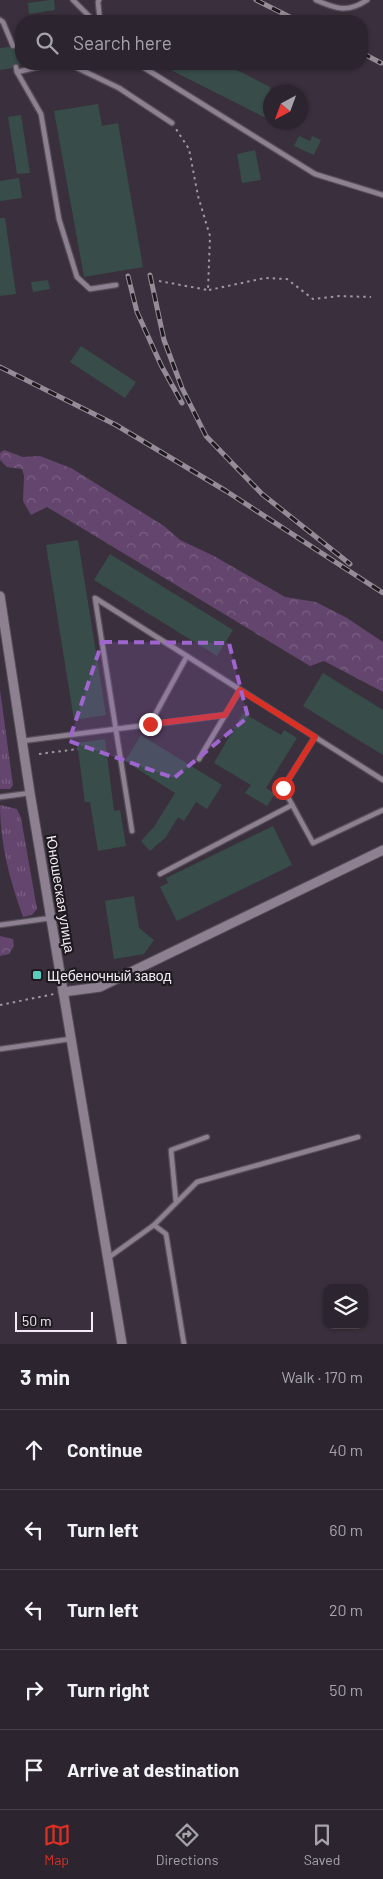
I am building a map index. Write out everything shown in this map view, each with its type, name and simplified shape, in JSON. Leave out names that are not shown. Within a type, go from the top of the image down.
[{"type":"street","name":"Юношеская улица","points":[[0,596],[30,793],[122,1344]]},
{"type":"street","points":[[64,992],[100,988],[383,850]]},
{"type":"lane","points":[[73,0],[88,15]]},
{"type":"lane","points":[[99,0],[99,15]]},
{"type":"lane","points":[[316,0],[333,8],[355,8],[366,0]]},
{"type":"lane","points":[[0,20],[3,22],[13,46]]},
{"type":"lane","points":[[18,70],[40,114],[59,219],[77,277],[90,289],[116,285]]},
{"type":"lane","points":[[82,70],[119,88],[172,123]]},
{"type":"lane","points":[[148,70],[315,174],[383,195]]},
{"type":"lane","points":[[132,831],[95,598],[383,780]]},
{"type":"lane","points":[[150,724],[187,656]]},
{"type":"lane","points":[[199,759],[240,690]]},
{"type":"lane","points":[[22,741],[225,715]]},
{"type":"lane","points":[[315,737],[283,788],[313,843],[383,810]]},
{"type":"lane","points":[[0,797],[30,793]]},
{"type":"lane","points":[[160,874],[292,805]]},
{"type":"lane","points":[[0,925],[51,918]]},
{"type":"lane","points":[[0,1049],[71,1039]]},
{"type":"lane","points":[[176,1203],[171,1150],[207,1137]]},
{"type":"lane","points":[[108,1258],[154,1225],[197,1182],[358,1137]]},
{"type":"lane","points":[[154,1225],[166,1234],[184,1344]]},
{"type":"path","points":[[172,123],[189,149],[198,196],[210,236],[208,290]]},
{"type":"path","points":[[159,281],[208,290],[265,278],[286,279],[313,299],[339,296],[371,297]]},
{"type":"path","points":[[40,754],[78,749]]},
{"type":"path","points":[[0,1005],[64,992]]},
{"type":"highlighted area","points":[[102,642],[229,643],[248,717],[174,778],[69,741]]},
{"type":"green space","points":[[4,450],[23,457],[40,456],[71,468],[164,526],[180,540],[214,556],[285,597],[316,602],[347,618],[383,642],[383,692],[324,661],[310,666],[47,507],[31,515],[23,501],[24,476],[22,469],[7,467],[0,460],[0,453]]},
{"type":"green space","points":[[0,690],[13,785],[10,789],[0,789]]},
{"type":"green space","points":[[0,805],[17,809],[21,818],[37,909],[32,915],[23,917],[14,890],[4,848]]},
{"type":"green space","points":[[0,936],[13,939],[14,946],[9,954],[0,956]]},
{"type":"building","points":[[54,0],[55,10],[29,14],[28,3]]},
{"type":"building","points":[[9,47],[14,50],[15,48],[15,64],[12,68],[0,70],[0,48]]},
{"type":"building","points":[[171,70],[237,70],[266,85],[263,85],[263,116]]},
{"type":"building","points":[[98,104],[102,126],[118,123],[143,267],[84,277],[54,111]]},
{"type":"building","points":[[21,115],[30,173],[17,174],[8,117]]},
{"type":"building","points":[[299,136],[310,141],[312,136],[321,140],[314,155],[294,146]]},
{"type":"building","points":[[255,150],[261,180],[242,183],[237,154]]},
{"type":"building","points":[[19,178],[22,198],[0,201],[0,181]]},
{"type":"building","points":[[0,218],[5,218],[16,294],[0,296]]},
{"type":"building","points":[[48,280],[50,289],[33,292],[31,282]]},
{"type":"building","points":[[81,346],[136,382],[125,398],[70,362]]},
{"type":"building","points":[[78,540],[106,715],[74,720],[46,545]]},
{"type":"building","points":[[110,554],[233,630],[217,656],[94,580]]},
{"type":"building","points":[[323,673],[383,710],[383,755],[303,706]]},
{"type":"building","points":[[243,713],[281,735],[284,730],[297,738],[266,788],[275,794],[267,806],[245,793],[251,785],[214,763]]},
{"type":"building","points":[[141,735],[222,785],[207,809],[196,802],[184,821],[178,817],[166,837],[150,851],[141,841],[154,827],[175,793],[125,761]]},
{"type":"building","points":[[105,739],[114,811],[120,810],[126,846],[98,851],[90,802],[85,802],[77,743]]},
{"type":"building","points":[[273,826],[292,865],[177,921],[160,887],[168,883],[166,878]]},
{"type":"building","points":[[134,896],[139,928],[154,940],[144,954],[114,959],[105,901]]},
{"type":"railway","points":[[256,0],[286,15]]},
{"type":"railway","points":[[368,56],[381,63]]},
{"type":"railway","points":[[150,275],[164,340],[182,388],[206,436],[262,494],[350,564]]},
{"type":"railway","points":[[128,276],[137,312],[161,365],[182,403]]},
{"type":"railway","points":[[0,367],[116,425],[226,491],[383,593]]},
{"type":"place","name":"Щебеночный завод","points":[[37,975]]},
{"type":"route","points":[[150,724],[225,715],[240,690],[315,737],[283,788]]}]
